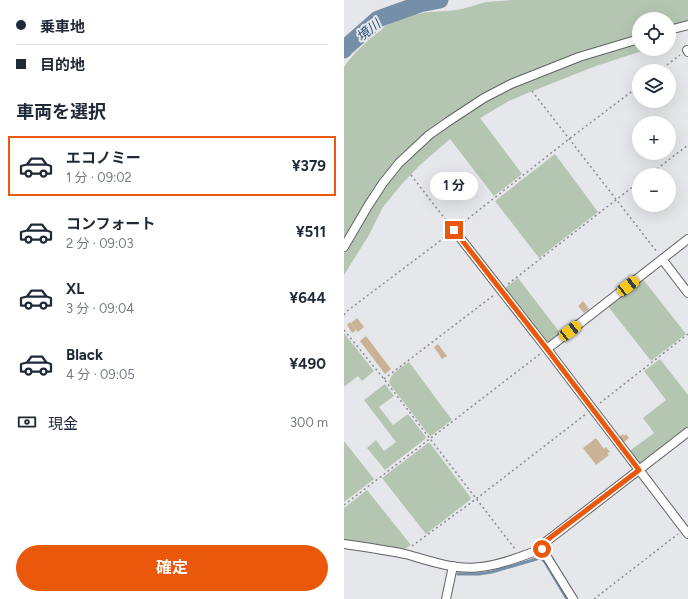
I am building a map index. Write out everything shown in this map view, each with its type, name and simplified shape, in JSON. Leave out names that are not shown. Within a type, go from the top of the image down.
[{"type":"street","points":[[676,28],[688,25]]},
{"type":"street","points":[[344,247],[383,183],[399,163],[429,135],[484,98],[510,84],[579,57],[632,41]]},
{"type":"street","points":[[454,230],[547,349],[686,532]]},
{"type":"street","points":[[547,349],[688,239]]},
{"type":"street","points":[[662,259],[688,293]]},
{"type":"street","points":[[573,599],[542,549],[542,544],[688,432]]},
{"type":"street","points":[[344,544],[403,554],[444,565],[471,568],[521,557],[542,549]]},
{"type":"street","points":[[446,599],[453,566]]},
{"type":"path","points":[[669,64],[687,51]]},
{"type":"path","points":[[532,91],[662,259]]},
{"type":"path","points":[[344,315],[632,91]]},
{"type":"path","points":[[658,168],[688,145]]},
{"type":"path","points":[[411,175],[454,230]]},
{"type":"path","points":[[384,379],[632,187]]},
{"type":"path","points":[[344,330],[384,379],[521,557]]},
{"type":"path","points":[[403,554],[688,334]]},
{"type":"path","points":[[344,505],[547,349]]},
{"type":"path","points":[[594,599],[686,532]]},
{"type":"green space","points":[[513,0],[688,0],[688,21],[676,25],[676,12],[632,12],[632,38],[500,85],[462,107],[432,128],[405,151],[389,168],[344,239],[344,67],[361,47],[373,36],[385,26],[398,19],[416,14],[462,9],[486,2]]},
{"type":"green space","points":[[632,42],[632,54],[596,66],[530,92],[509,101],[480,118],[522,174],[494,196],[450,139],[420,165],[383,207],[369,235],[344,275],[344,251],[372,204],[402,165],[419,147],[451,122],[502,91],[581,59]]},
{"type":"green space","points":[[555,154],[598,212],[539,258],[495,201]]},
{"type":"green space","points":[[518,278],[561,334],[548,344],[504,289]]},
{"type":"green space","points":[[642,278],[686,334],[651,361],[607,305]]},
{"type":"green space","points":[[344,333],[374,371],[362,381],[358,376],[345,386],[344,386]]},
{"type":"green space","points":[[660,359],[688,395],[688,428],[641,464],[637,464],[628,452],[654,433],[643,418],[666,400],[644,371]]},
{"type":"green space","points":[[409,362],[452,420],[431,436],[389,383],[394,373]]},
{"type":"green space","points":[[385,384],[394,396],[379,407],[393,425],[408,414],[426,437],[385,470],[367,448],[376,440],[384,451],[396,442],[364,400]]},
{"type":"green space","points":[[344,441],[374,479],[344,502]]},
{"type":"green space","points":[[430,443],[471,498],[426,534],[382,478]]},
{"type":"green space","points":[[367,490],[411,545],[403,550],[344,540],[344,508]]},
{"type":"building","points":[[583,301],[589,309],[584,313],[578,306]]},
{"type":"building","points":[[357,318],[364,327],[358,332],[351,323]]},
{"type":"building","points":[[350,322],[356,330],[352,333],[347,325]]},
{"type":"building","points":[[366,336],[391,369],[385,374],[360,341]]},
{"type":"building","points":[[438,344],[447,356],[442,359],[434,347]]},
{"type":"building","points":[[623,434],[624,436],[626,434],[629,438],[623,443],[619,437]]},
{"type":"building","points":[[596,438],[604,449],[606,447],[610,452],[607,453],[609,455],[596,465],[583,448]]},
{"type":"waterway","name":"境川","points":[[344,50],[378,19],[420,4],[440,0]]},
{"type":"waterway","points":[[458,574],[479,574],[492,572],[540,558],[545,562],[567,599]]},
{"type":"route","points":[[454,230],[639,470],[542,544],[542,549]]}]
